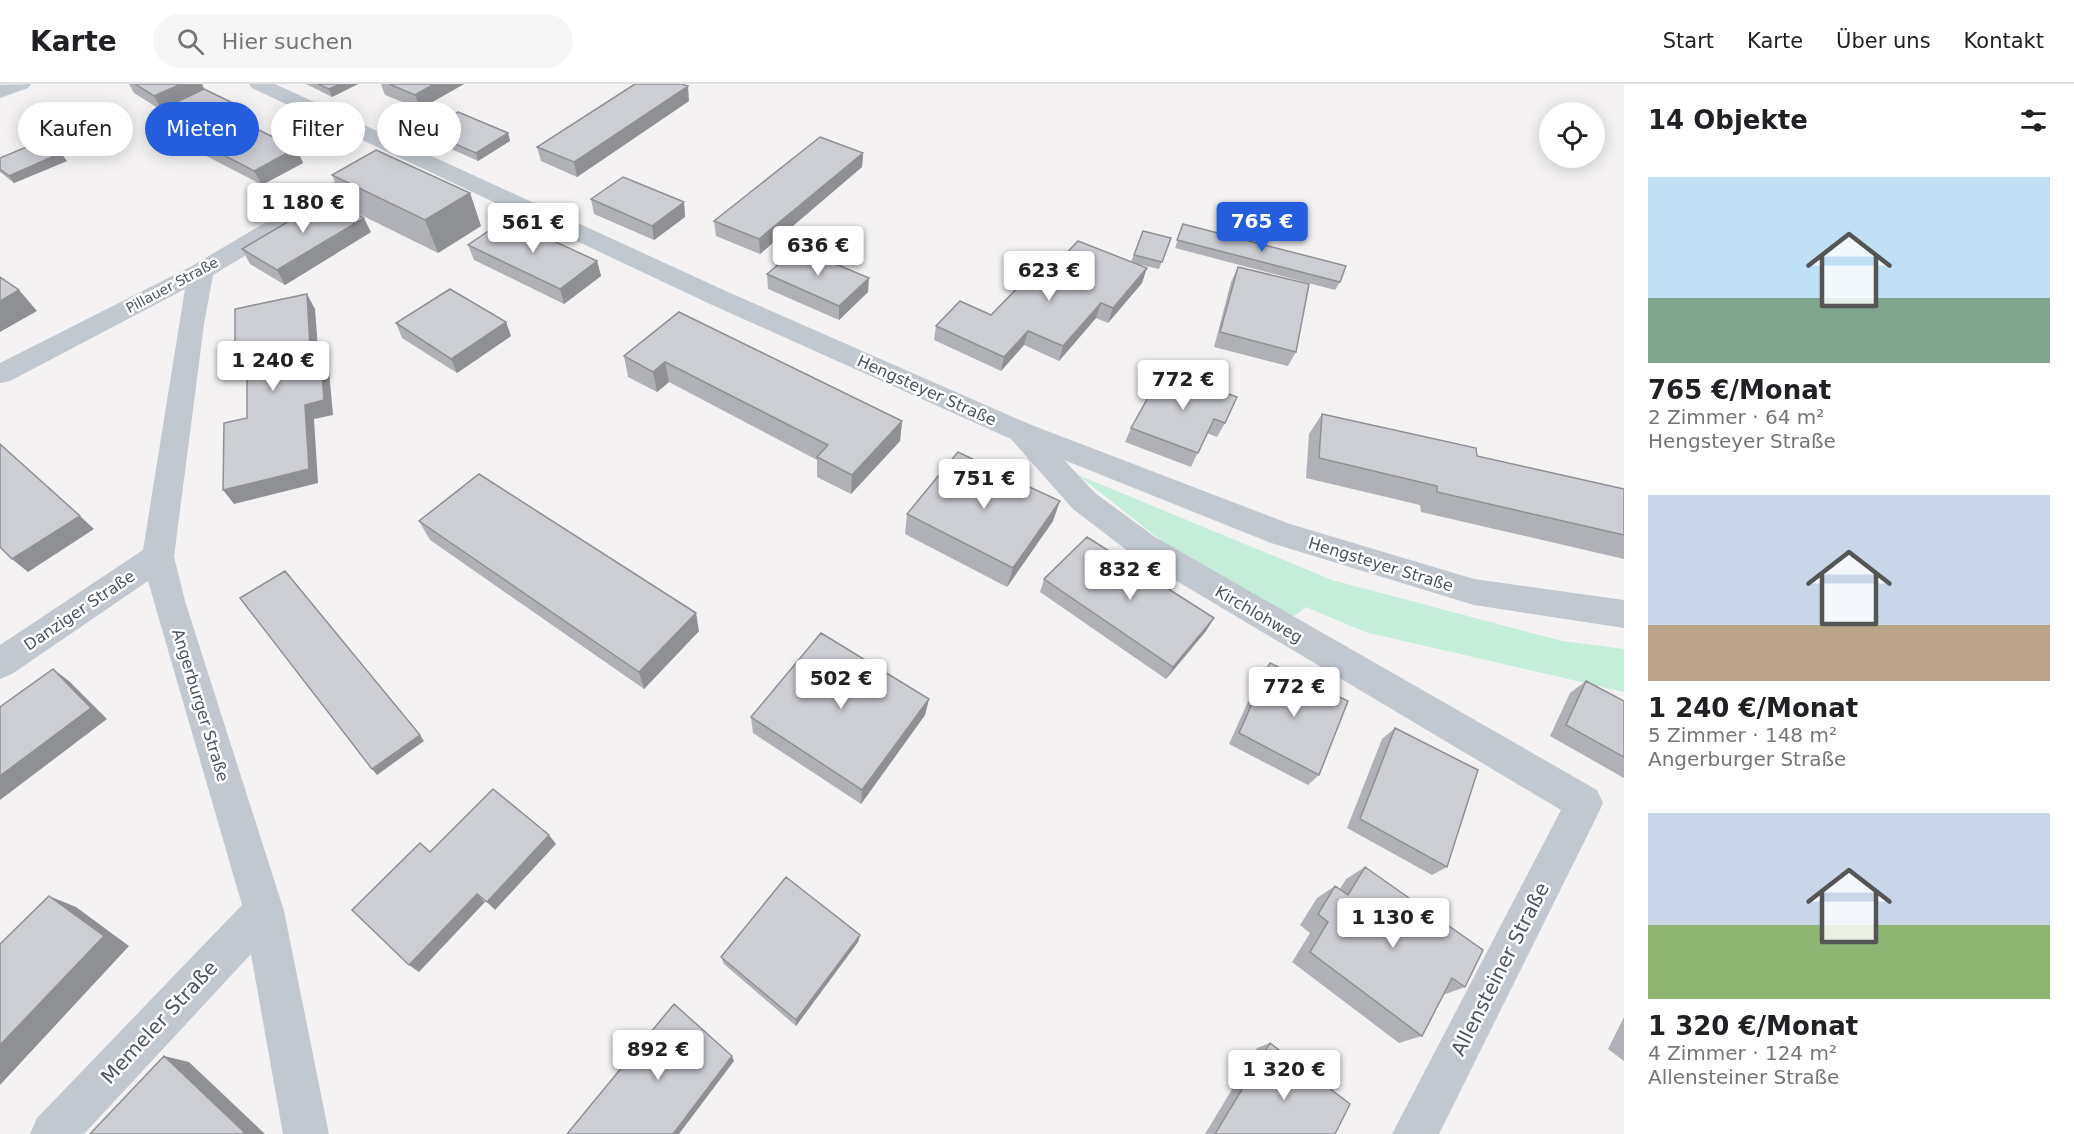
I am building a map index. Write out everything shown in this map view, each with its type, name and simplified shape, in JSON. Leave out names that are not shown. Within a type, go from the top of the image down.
[{"type":"street","points":[[0,92],[21,84]]},
{"type":"street","name":"Hengsteyer Straße","points":[[259,84],[377,139]]},
{"type":"street","name":"Pillauer Straße","points":[[0,374],[201,271],[394,156]]},
{"type":"street","name":"Hengsteyer Straße","points":[[413,156],[719,298],[1019,431],[1282,534],[1474,592],[1624,614]]},
{"type":"street","name":"Angerburger Straße","points":[[201,271],[191,324],[158,557],[169,602],[264,911],[306,1134]]},
{"type":"street","name":"Kirchlohweg","points":[[1019,431],[1084,501],[1144,546],[1584,803]]},
{"type":"street","name":"Danziger Straße","points":[[0,664],[158,557]]},
{"type":"street","name":"Allensteiner Straße","points":[[1415,1134],[1584,803]]},
{"type":"street","name":"Memeler Straße","points":[[53,1134],[264,911]]},
{"type":"green space","points":[[1078,475],[1332,580],[1562,641],[1624,649],[1624,692],[1365,632],[1306,607],[1293,617],[1167,545]]},
{"type":"building","points":[[135,84],[181,84],[154,96]]},
{"type":"building","points":[[318,84],[340,84],[329,89]]},
{"type":"building","points":[[389,84],[434,84],[415,95]]},
{"type":"building","points":[[635,84],[688,86],[574,162],[537,147]]},
{"type":"building","points":[[204,89],[231,102],[177,102]]},
{"type":"building","points":[[461,113],[508,133],[476,153],[461,147]]},
{"type":"building","points":[[259,130],[271,136],[271,156],[281,156],[254,171],[225,156],[259,156]]},
{"type":"building","points":[[820,137],[863,153],[759,239],[714,221]]},
{"type":"building","points":[[18,150],[18,156],[54,156],[9,176],[0,169],[0,158]]},
{"type":"building","points":[[376,150],[377,156],[389,156],[470,193],[425,220],[332,175]]},
{"type":"building","points":[[623,177],[684,202],[652,226],[591,199]]},
{"type":"building","points":[[328,198],[364,218],[277,270],[242,249]]},
{"type":"building","points":[[506,219],[597,261],[560,289],[468,245]]},
{"type":"building","points":[[1183,224],[1346,266],[1340,282],[1177,240]]},
{"type":"building","points":[[1143,231],[1171,238],[1162,262],[1134,255]]},
{"type":"building","points":[[1078,241],[1147,268],[1113,308],[1101,303],[1063,346],[1028,331],[1004,357],[936,326],[960,301],[991,315],[1031,274],[1042,279]]},
{"type":"building","points":[[798,248],[869,278],[839,306],[767,274]]},
{"type":"building","points":[[1238,267],[1309,284],[1296,352],[1220,332]]},
{"type":"building","points":[[0,277],[19,290],[0,301]]},
{"type":"building","points":[[450,289],[506,322],[451,359],[396,323]]},
{"type":"building","points":[[307,294],[310,347],[320,345],[324,400],[305,405],[309,469],[223,490],[224,423],[247,418],[247,360],[235,363],[235,309]]},
{"type":"building","points":[[679,312],[902,421],[852,475],[817,457],[828,445],[665,362],[653,372],[624,356]]},
{"type":"building","points":[[1163,371],[1237,397],[1225,423],[1214,419],[1198,453],[1131,428]]},
{"type":"building","points":[[1322,414],[1476,448],[1477,456],[1624,489],[1624,535],[1437,492],[1437,486],[1319,458]]},
{"type":"building","points":[[0,444],[80,516],[12,559],[0,547]]},
{"type":"building","points":[[958,452],[991,468],[985,475],[1020,491],[1025,485],[1060,501],[1013,568],[907,514]]},
{"type":"building","points":[[479,474],[696,613],[639,672],[419,521]]},
{"type":"building","points":[[1087,537],[1214,618],[1173,667],[1044,579]]},
{"type":"building","points":[[285,571],[420,735],[372,769],[240,598]]},
{"type":"building","points":[[821,633],[929,699],[862,790],[751,717]]},
{"type":"building","points":[[1270,663],[1348,701],[1319,775],[1239,733]]},
{"type":"building","points":[[53,669],[91,708],[0,776],[0,707]]},
{"type":"building","points":[[1586,681],[1624,701],[1624,757],[1566,725]]},
{"type":"building","points":[[1395,728],[1478,770],[1447,867],[1360,819]]},
{"type":"building","points":[[493,789],[549,835],[487,902],[477,894],[409,965],[352,910],[420,843],[430,852]]},
{"type":"building","points":[[1365,867],[1483,950],[1465,987],[1452,978],[1422,1036],[1310,952],[1328,922],[1318,914],[1335,886],[1348,895]]},
{"type":"building","points":[[786,877],[860,935],[796,1020],[721,957]]},
{"type":"building","points":[[49,896],[104,936],[0,1045],[0,944]]},
{"type":"building","points":[[674,1004],[732,1056],[673,1134],[567,1134]]},
{"type":"building","points":[[1270,1043],[1350,1104],[1335,1134],[1215,1134]]},
{"type":"building","points":[[164,1056],[244,1132],[243,1134],[90,1134]]}]
